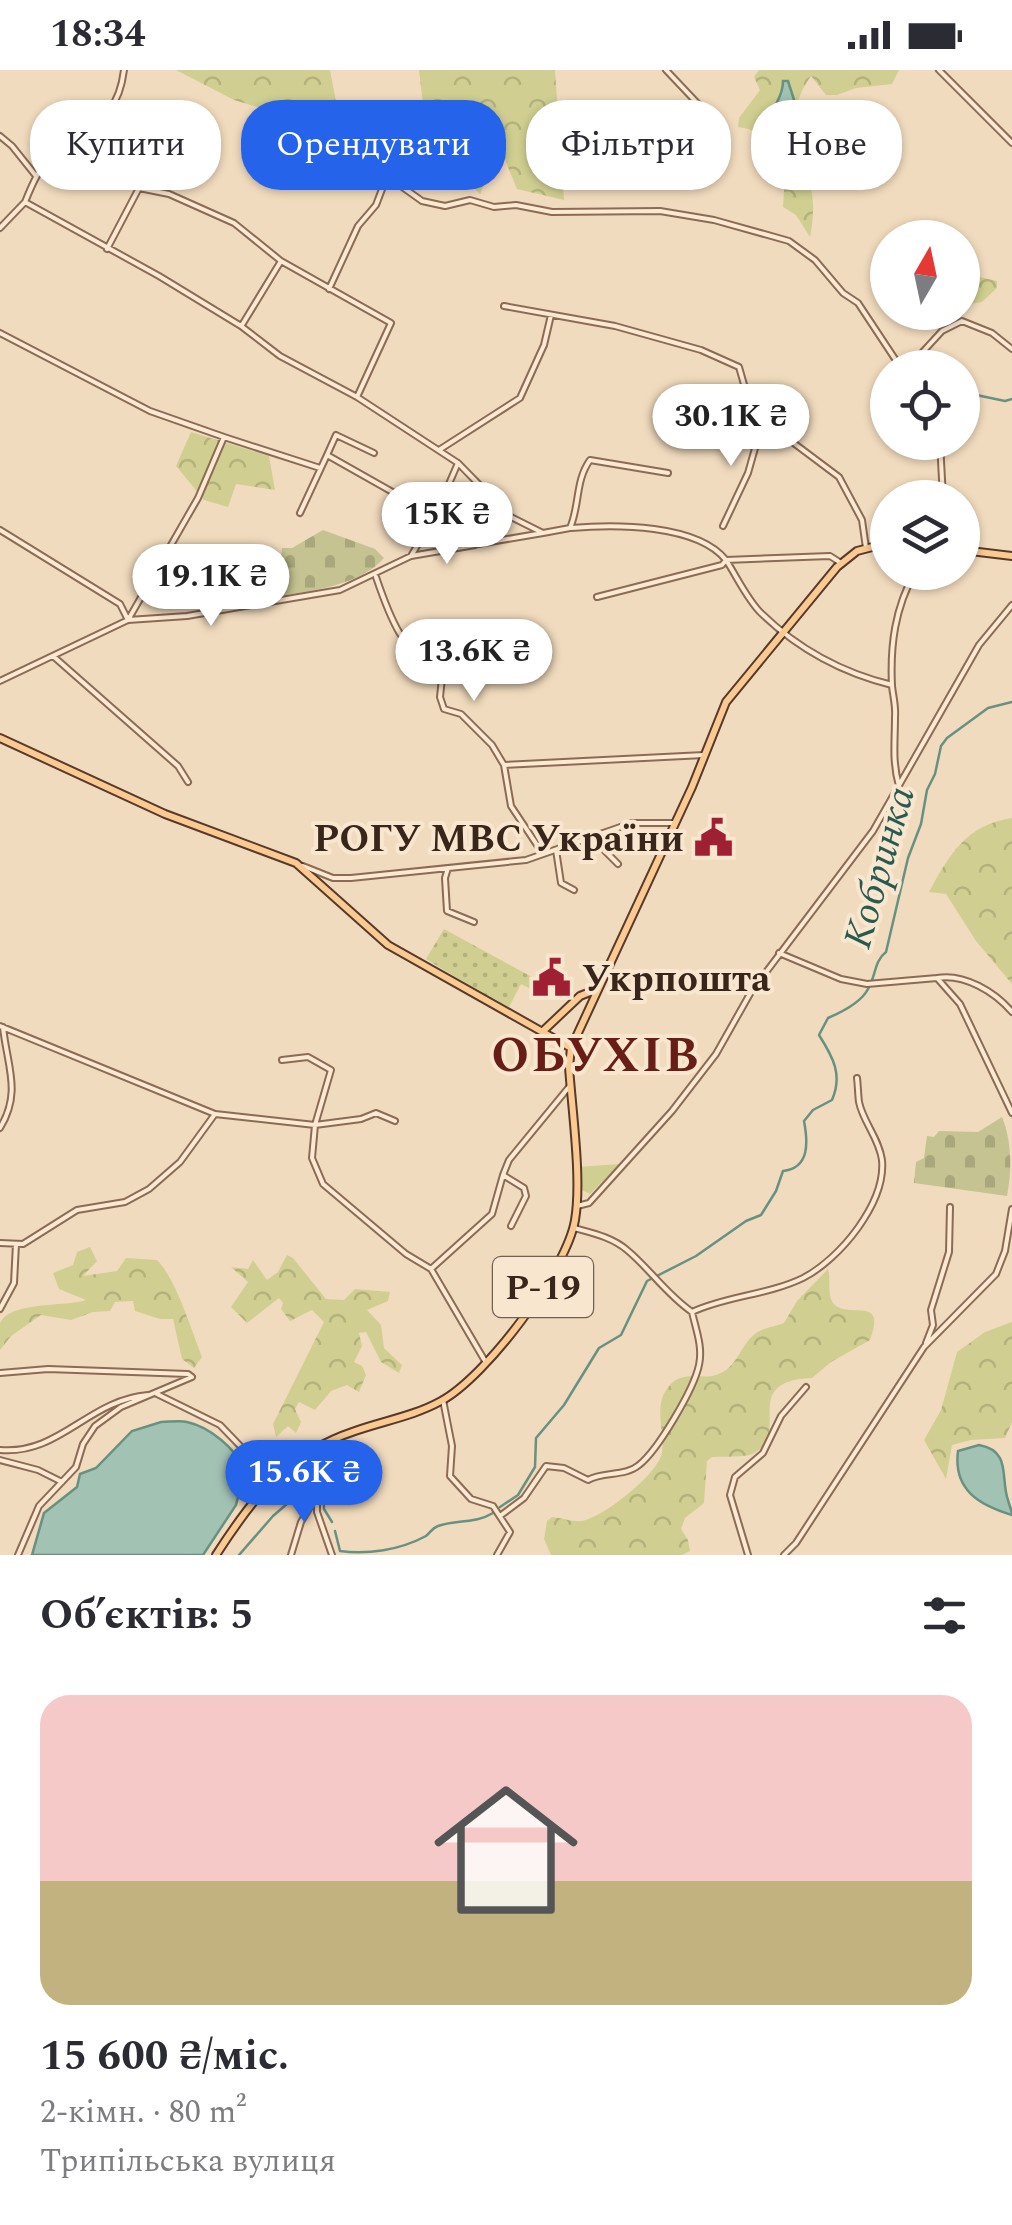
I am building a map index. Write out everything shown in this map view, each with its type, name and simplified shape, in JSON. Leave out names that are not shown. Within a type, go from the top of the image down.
[{"type":"main road","points":[[0,738],[165,814],[296,863],[388,945],[571,1048],[726,702],[841,562],[870,547]]},
{"type":"main road","points":[[980,552],[1012,556]]},
{"type":"main road","points":[[542,1032],[580,996],[597,989]]},
{"type":"main road","name":"Р-19","points":[[216,1555],[248,1506],[272,1479],[317,1447],[443,1400],[485,1361],[531,1306],[574,1228],[577,1206],[571,1048]]},
{"type":"street","points":[[116,100],[124,70]]},
{"type":"street","points":[[666,70],[694,100]]},
{"type":"street","points":[[939,70],[1012,143]]},
{"type":"street","points":[[0,136],[30,168]]},
{"type":"street","points":[[107,249],[140,188],[169,194],[234,223],[281,261],[391,323],[357,397]]},
{"type":"street","points":[[0,228],[2,221],[25,202],[30,190]]},
{"type":"street","points":[[329,289],[358,226],[376,205],[382,190]]},
{"type":"street","points":[[408,190],[422,200],[445,206],[470,200],[494,207],[516,205],[552,212],[660,211],[714,220],[790,242],[814,260],[843,294],[858,303],[891,350]]},
{"type":"street","points":[[25,202],[160,276],[241,326],[280,356],[357,397],[458,464],[511,516],[544,533]]},
{"type":"street","points":[[241,326],[281,261]]},
{"type":"street","points":[[504,306],[615,326],[727,360],[739,368],[747,395],[762,420],[840,477],[862,520],[866,548]]},
{"type":"street","points":[[439,450],[520,398],[544,345],[552,314]]},
{"type":"street","points":[[922,350],[942,331],[962,321],[992,333],[1012,349]]},
{"type":"street","points":[[0,334],[150,411],[320,468]]},
{"type":"street","points":[[723,526],[748,473],[762,420]]},
{"type":"street","points":[[300,513],[336,435],[374,453]]},
{"type":"street","points":[[128,620],[198,498],[224,437]]},
{"type":"street","points":[[327,455],[478,544]]},
{"type":"street","points":[[570,528],[582,472],[590,460],[668,473]]},
{"type":"street","points":[[411,556],[435,516],[458,464]]},
{"type":"street","points":[[0,681],[128,620],[187,616],[340,590],[411,556],[570,528],[628,526],[699,539],[718,550],[759,612],[830,663],[857,676],[892,685]]},
{"type":"street","points":[[0,530],[120,604],[128,620]]},
{"type":"street","points":[[598,596],[722,565],[726,560],[830,556],[841,562]]},
{"type":"street","points":[[376,575],[393,626],[407,648],[442,678],[440,697],[444,709],[461,714],[480,732],[504,766],[511,806],[543,854]]},
{"type":"street","points":[[898,786],[892,761],[896,714],[892,685],[894,629],[906,590]]},
{"type":"street","points":[[577,1206],[590,1203],[672,1111],[716,1054],[779,953],[872,831],[979,646],[1012,605]]},
{"type":"street","points":[[52,656],[178,766],[188,782]]},
{"type":"street","points":[[504,766],[704,755]]},
{"type":"street","points":[[296,863],[332,878],[526,860],[632,822],[674,823]]},
{"type":"street","points":[[603,833],[605,851],[618,864]]},
{"type":"street","points":[[556,850],[562,883],[574,890]]},
{"type":"street","points":[[448,868],[447,910],[474,922]]},
{"type":"street","points":[[779,953],[866,984],[950,976],[998,996],[1012,1012]]},
{"type":"street","points":[[937,978],[960,1004],[1012,1112]]},
{"type":"street","points":[[0,1128],[10,1112],[14,1092],[2,1026]]},
{"type":"street","points":[[2,1026],[215,1114],[315,1124],[361,1119],[376,1113],[395,1121]]},
{"type":"street","points":[[282,1060],[308,1058],[331,1070],[315,1124],[312,1158],[323,1184],[406,1254],[431,1269],[485,1361]]},
{"type":"street","points":[[692,1312],[714,1302],[731,1301],[804,1278],[864,1222],[876,1194],[882,1162],[876,1137],[859,1104],[857,1078]]},
{"type":"street","points":[[431,1269],[492,1214],[508,1160],[570,1086]]},
{"type":"street","points":[[0,1110],[10,1112]]},
{"type":"street","points":[[0,1243],[23,1244],[77,1210],[125,1202],[149,1189],[180,1162],[215,1114]]},
{"type":"street","points":[[503,1175],[524,1188],[526,1196],[511,1226]]},
{"type":"street","points":[[784,1555],[796,1543],[931,1333],[931,1310],[948,1252],[950,1206]]},
{"type":"street","points":[[924,1347],[996,1274],[1005,1251],[1012,1210]]},
{"type":"street","points":[[500,1516],[524,1498],[546,1466],[564,1468],[588,1480],[604,1472],[639,1466],[665,1434],[699,1365],[700,1342],[692,1312],[654,1280],[627,1250],[574,1228]]},
{"type":"street","points":[[0,1309],[14,1283],[16,1244]]},
{"type":"street","points":[[0,1373],[48,1369],[192,1377],[121,1407],[95,1426],[82,1444],[76,1467],[40,1506],[18,1555]]},
{"type":"street","points":[[748,1555],[730,1488],[736,1477],[764,1453],[781,1416],[806,1387]]},
{"type":"street","points":[[0,1450],[22,1452],[50,1441],[125,1397],[158,1394],[220,1424],[272,1479]]},
{"type":"street","points":[[443,1400],[452,1446],[450,1476],[471,1499],[494,1506],[510,1532],[497,1555]]},
{"type":"street","points":[[317,1447],[317,1512],[332,1555]]},
{"type":"street","points":[[0,1460],[38,1470],[62,1482]]},
{"type":"street","points":[[291,1555],[301,1522],[316,1497]]},
{"type":"green space","points":[[176,70],[330,70],[336,100],[241,102]]},
{"type":"green space","points":[[419,70],[555,70],[557,100],[526,100],[526,190],[563,190],[564,200],[517,189],[506,162],[506,100],[422,100]]},
{"type":"green space","points":[[759,70],[899,70],[892,84],[856,88],[837,95],[826,95],[811,76],[798,100],[752,100],[760,90],[754,77]]},
{"type":"green space","points":[[751,102],[751,130],[738,127],[739,118]]},
{"type":"green space","points":[[784,190],[811,190],[810,237],[796,215],[783,207]]},
{"type":"green space","points":[[980,277],[997,281],[997,288],[982,302]]},
{"type":"green space","points":[[191,432],[269,456],[275,490],[236,484],[228,507],[204,500],[176,466]]},
{"type":"green space","points":[[323,530],[375,549],[384,558],[349,581],[278,596],[282,548],[292,548]]},
{"type":"green space","points":[[1012,818],[1012,984],[976,941],[946,894],[929,892],[952,854],[971,834],[996,821]]},
{"type":"green space","points":[[444,929],[543,983],[538,993],[521,984],[508,1009],[426,959]]},
{"type":"green space","points":[[1002,1117],[1010,1156],[1007,1196],[914,1183],[916,1162],[924,1158],[927,1136],[934,1137],[939,1131],[978,1132]]},
{"type":"green space","points":[[620,1164],[590,1194],[580,1189],[578,1167]]},
{"type":"green space","points":[[90,1247],[97,1261],[83,1276],[117,1271],[126,1258],[157,1260],[164,1268],[202,1357],[194,1368],[182,1359],[173,1319],[135,1311],[133,1301],[115,1302],[110,1311],[71,1320],[41,1315],[11,1336],[0,1350],[0,1324],[5,1317],[25,1308],[86,1300],[59,1289],[53,1273],[73,1265],[77,1252]]},
{"type":"green space","points":[[287,1255],[326,1299],[344,1300],[355,1289],[390,1292],[388,1301],[367,1310],[381,1325],[384,1348],[402,1365],[399,1373],[381,1362],[366,1332],[359,1333],[362,1346],[354,1362],[362,1366],[366,1375],[359,1392],[347,1385],[331,1391],[315,1410],[299,1402],[295,1409],[301,1422],[296,1433],[288,1426],[276,1437],[273,1424],[324,1322],[312,1310],[290,1321],[279,1298],[247,1323],[231,1307],[248,1282],[231,1267],[248,1269],[253,1260],[267,1280],[278,1272]]},
{"type":"green space","points":[[828,1269],[833,1303],[848,1310],[870,1312],[874,1317],[870,1340],[812,1378],[790,1381],[777,1388],[771,1398],[769,1435],[752,1454],[712,1457],[707,1461],[704,1503],[685,1518],[681,1529],[690,1551],[682,1555],[551,1555],[544,1539],[547,1521],[552,1517],[582,1521],[603,1512],[629,1493],[659,1461],[660,1409],[670,1385],[682,1378],[715,1375],[727,1369],[756,1333],[784,1323],[797,1301]]},
{"type":"green space","points":[[1012,1322],[1012,1422],[1005,1438],[952,1445],[946,1479],[924,1440],[941,1410],[957,1352],[985,1332]]},
{"type":"shaded area","points":[[783,81],[788,81],[794,100],[778,100]]},
{"type":"shaded area","points":[[184,1421],[205,1429],[229,1447],[245,1470],[236,1505],[203,1555],[32,1555],[44,1513],[77,1487],[80,1474],[96,1468],[132,1431],[161,1422]]},
{"type":"shaded area","points":[[979,1445],[1001,1459],[1012,1515],[979,1501],[964,1486],[958,1451]]},
{"type":"waterway","points":[[980,396],[1012,399]]},
{"type":"waterway","name":"Кобринка","points":[[500,1507],[518,1495],[535,1467],[536,1438],[564,1405],[599,1348],[621,1335],[647,1281],[761,1215],[783,1171],[803,1159],[804,1121],[813,1110],[832,1100],[837,1082],[832,1059],[819,1035],[828,1018],[865,994],[886,952],[941,746],[988,708],[1012,702]]},
{"type":"waterway","name":"Кобринка","points":[[239,1555],[273,1516],[309,1485],[323,1484],[324,1509],[332,1522]]},
{"type":"waterway","name":"Кобринка","points":[[335,1531],[340,1551],[372,1552],[416,1541],[438,1526],[493,1513]]},
{"type":"place","name":"РОГУ МВС України","points":[[714,838]]},
{"type":"place","name":"Укрпошта","points":[[552,978]]},
{"type":"district","name":"ОБУХІВ","points":[[596,1054]]}]
